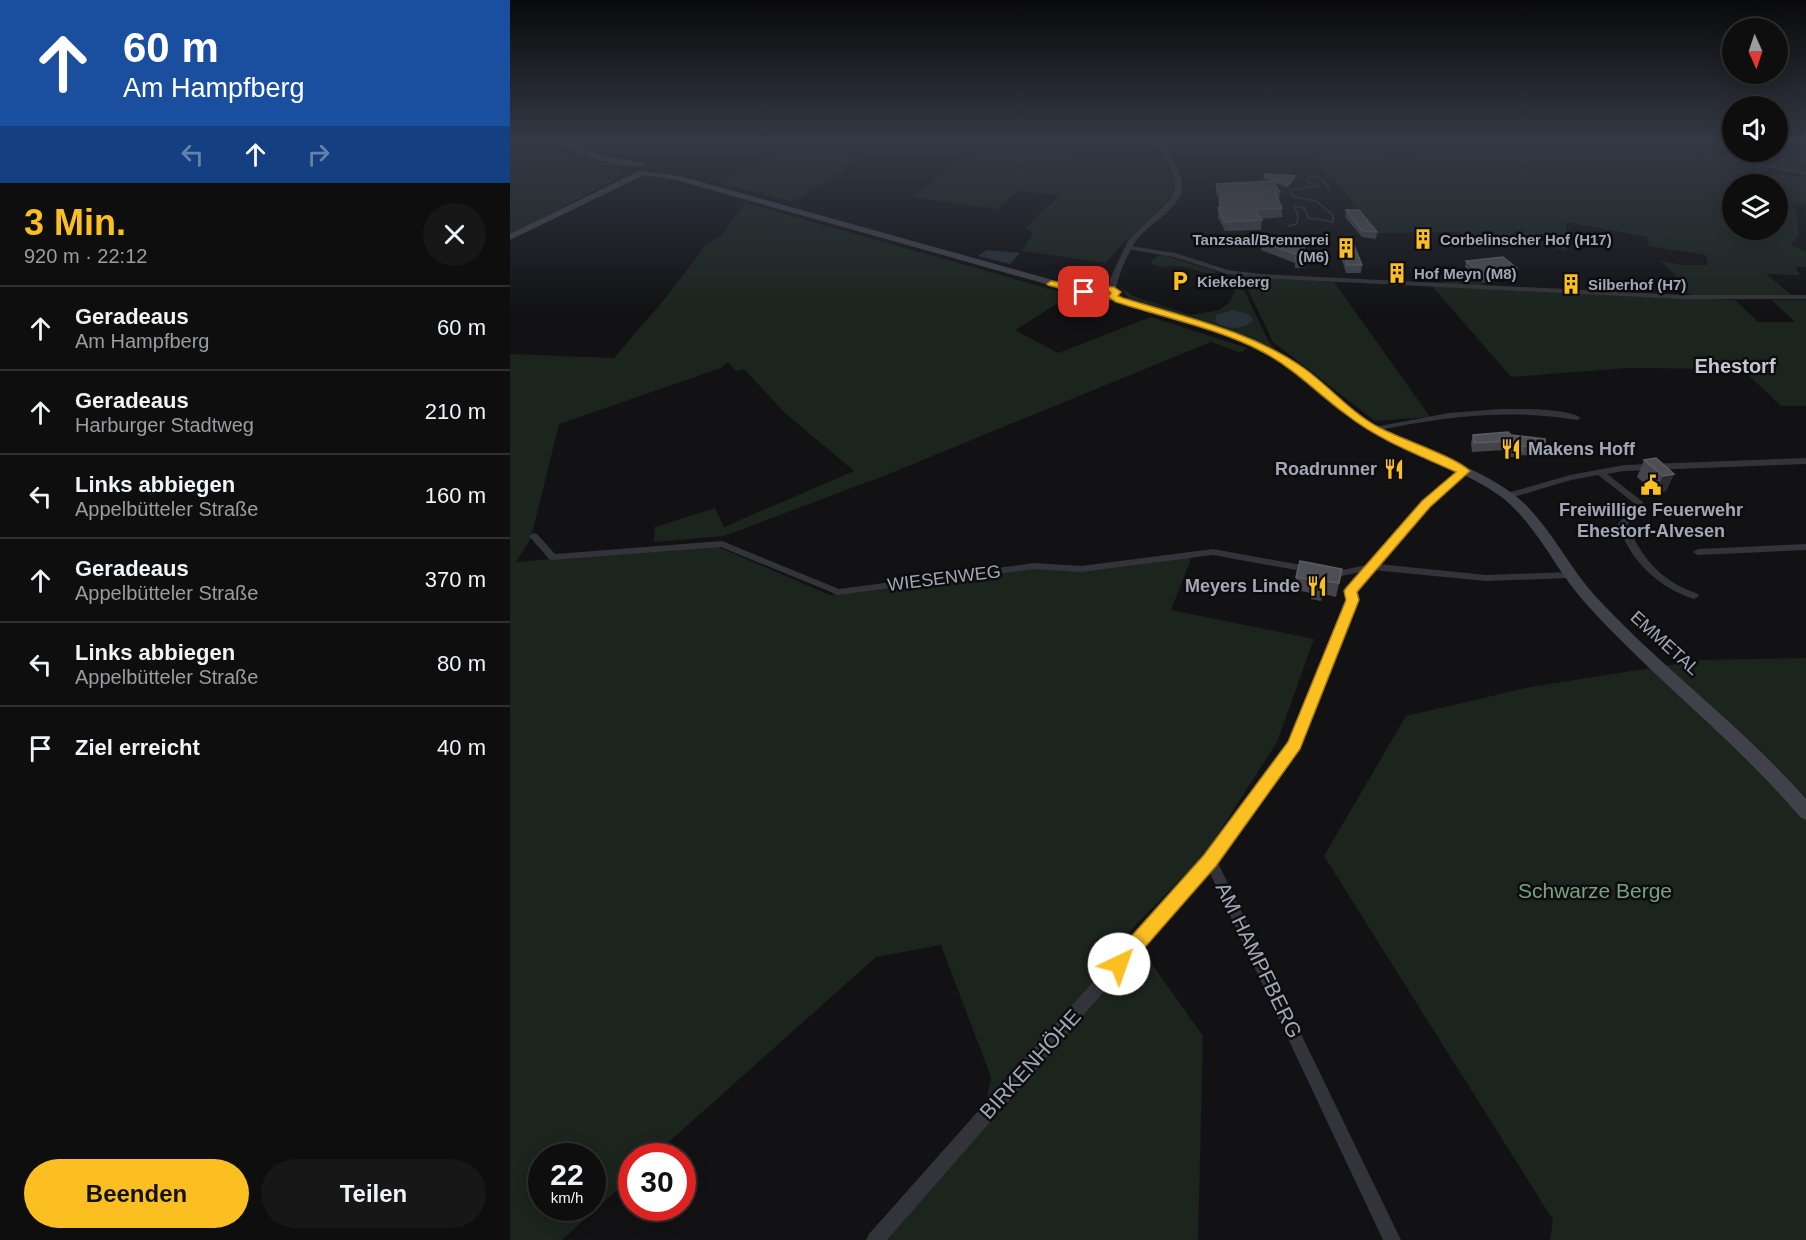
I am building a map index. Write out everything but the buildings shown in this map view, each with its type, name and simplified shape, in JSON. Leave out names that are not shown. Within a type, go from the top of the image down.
[{"type":"main road","points":[[510,237],[589,197]]},
{"type":"main road","name":"EMMETAL","points":[[744,197],[1051,284],[1094,290],[1098,299],[1113,288],[1265,349],[1301,371],[1350,413],[1374,429],[1464,471],[1507,496],[1541,531],[1569,575],[1604,615],[1735,734],[1806,812]]},
{"type":"street","points":[[1094,290],[1113,288],[1130,248],[1142,231],[1175,197]]},
{"type":"street","points":[[1130,248],[1175,255],[1227,272],[1261,276],[1684,297],[1806,297]]},
{"type":"street","points":[[1374,429],[1488,413],[1540,412],[1576,418]]},
{"type":"street","points":[[1507,496],[1599,472],[1624,468],[1806,461]]},
{"type":"street","points":[[1371,567],[1442,488],[1464,471]]},
{"type":"street","points":[[1599,472],[1638,502],[1640,508],[1638,513],[1628,518],[1623,524],[1624,533],[1639,554],[1666,584],[1694,596]]},
{"type":"street","name":"WIESENWEG","points":[[534,536],[552,557],[722,544],[838,592],[1034,566],[1081,569],[1213,552],[1337,574],[1371,567]]},
{"type":"street","points":[[1698,552],[1806,547]]},
{"type":"street","points":[[1371,567],[1486,578],[1569,575]]},
{"type":"street","name":"AM HAMPFBERG","points":[[1371,567],[1350,591],[1352,600],[1294,744],[1210,860],[1392,1240]]},
{"type":"street","name":"BIRKENHÖHE","points":[[874,1240],[1210,860]]},
{"type":"green space","points":[[510,197],[583,197],[510,235]]},
{"type":"green space","points":[[773,197],[801,197],[793,202]]},
{"type":"green space","points":[[911,197],[1011,197],[997,209]]},
{"type":"green space","points":[[1057,197],[1171,197],[1121,245],[1106,263],[1022,251],[1034,232],[1025,229]]},
{"type":"green space","points":[[1349,197],[1722,197],[1722,240],[1788,240],[1788,204],[1795,209],[1799,234],[1790,245],[1806,251],[1806,267],[1795,267],[1800,275],[1766,274],[1793,296],[1692,295],[1684,292],[1675,275],[1660,260],[1680,265],[1708,265],[1706,255],[1649,246],[1646,236],[1566,222],[1567,251],[1530,243],[1476,245],[1458,232],[1379,233]]},
{"type":"green space","points":[[1788,197],[1806,197],[1806,205],[1788,204]]},
{"type":"green space","points":[[745,203],[1071,295],[1015,330],[1058,353],[1151,317],[1247,348],[1241,353],[1211,342],[886,475],[724,536],[654,542],[655,527],[715,508],[724,527],[854,471],[785,413],[744,369],[736,371],[728,362],[721,368],[559,424],[531,538],[516,562],[716,546],[830,595],[1029,568],[1076,571],[1192,556],[1171,610],[1314,639],[1277,742],[1206,853],[1126,935],[1144,953],[1203,1036],[1198,1240],[885,1240],[981,1128],[991,1077],[941,945],[876,957],[668,1143],[618,1143],[618,1189],[606,1200],[606,1143],[528,1143],[528,1221],[583,1221],[562,1240],[510,1240],[510,354],[614,358],[668,295],[705,246],[721,236]]},
{"type":"green space","points":[[1160,254],[1218,272],[1205,273],[1179,266],[1162,267],[1150,262]]},
{"type":"green space","points":[[1440,274],[1473,274],[1487,288],[1445,286]]},
{"type":"green space","points":[[1233,275],[1237,276],[1269,342],[1274,347],[1268,348],[1126,299],[1128,297],[1119,286],[1133,296],[1191,315],[1219,310],[1229,303],[1235,292]]},
{"type":"green space","points":[[1241,275],[1334,282],[1430,417],[1375,421],[1273,342]]},
{"type":"green space","points":[[1432,286],[1735,300],[1758,322],[1795,322],[1772,300],[1806,300],[1806,406],[1781,406],[1742,369],[1628,368],[1511,377]]},
{"type":"green space","name":"Schwarze Berge","points":[[1806,658],[1806,1240],[1550,1240],[1553,1220],[1324,856],[1406,716],[1530,687],[1702,660]]},
{"type":"shaded area","points":[[987,250],[1020,253],[1010,264],[978,256]]},
{"type":"shaded area","points":[[1232,310],[1249,314],[1252,322],[1233,328],[1215,321],[1216,315]]},
{"type":"waterway","points":[[1288,226],[1297,224],[1298,216],[1294,206],[1304,208],[1309,218],[1333,222],[1333,215],[1316,201],[1294,197]]},
{"type":"place","name":"Corbelinscher Hof (H17)","points":[[1423,239]]},
{"type":"place","name":"Tanzsaal/Brennerei (M6)","points":[[1346,248]]},
{"type":"place","name":"Hof Meyn (M8)","points":[[1397,273]]},
{"type":"place","name":"Kiekeberg","points":[[1180,281]]},
{"type":"place","name":"Silberhof (H7)","points":[[1571,284]]},
{"type":"place","name":"Makens Hoff","points":[[1511,449]]},
{"type":"place","name":"Roadrunner","points":[[1394,469]]},
{"type":"place","name":"Freiwillige Feuerwehr Ehestorf-Alvesen","points":[[1651,485]]},
{"type":"place","name":"Meyers Linde","points":[[1317,586]]},
{"type":"district","name":"Ehestorf","points":[[1735,366]]},
{"type":"route","points":[[1084,292],[1051,284],[1084,289],[1104,287],[1111,289],[1116,292],[1113,297],[1119,300],[1219,331],[1265,349],[1301,371],[1350,413],[1374,429],[1464,471],[1426,504],[1350,591],[1352,600],[1294,744],[1210,860],[1119,964]]}]
